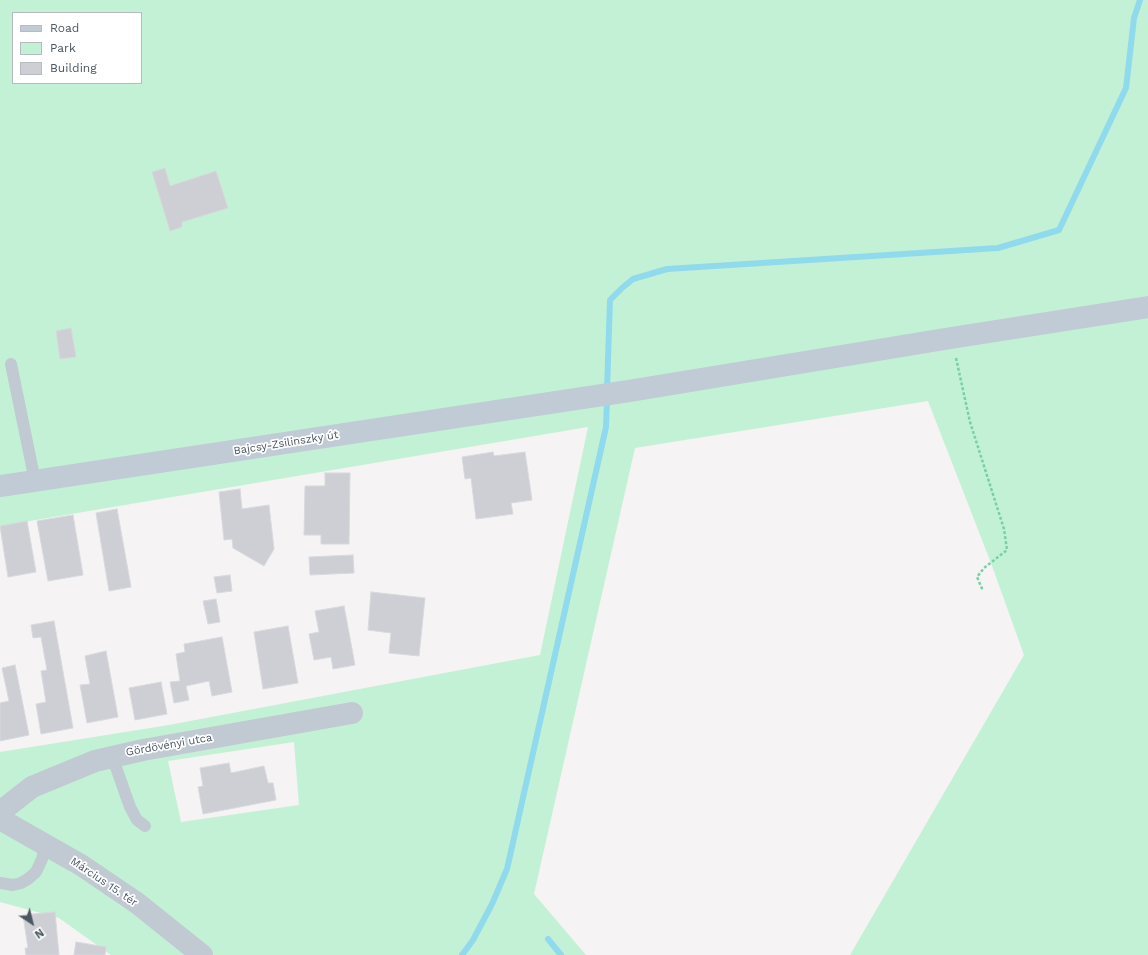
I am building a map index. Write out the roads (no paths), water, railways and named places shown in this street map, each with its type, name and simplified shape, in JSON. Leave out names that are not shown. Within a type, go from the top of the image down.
[{"type":"main road","name":"Bajcsy-Zsilinszky út","points":[[0,486],[629,391],[1148,307]]},
{"type":"street","name":"Gördövényi utca","points":[[0,812],[32,787],[50,778],[112,756],[352,713]]},
{"type":"street","name":"Március 15. tér","points":[[0,819],[46,844],[137,903],[202,955]]},
{"type":"lane","points":[[11,364],[34,481]]},
{"type":"lane","points":[[112,756],[130,808],[137,820],[146,826]]},
{"type":"lane","points":[[0,883],[13,885],[28,880],[36,872],[42,859],[46,844]]},
{"type":"waterway","points":[[607,390],[610,300],[633,279],[667,269],[998,248],[1059,230],[1126,88],[1134,18],[1140,0]]},
{"type":"waterway","points":[[462,955],[473,940],[492,904],[507,869],[606,427],[607,399]]},
{"type":"waterway","points":[[548,939],[561,955]]}]
